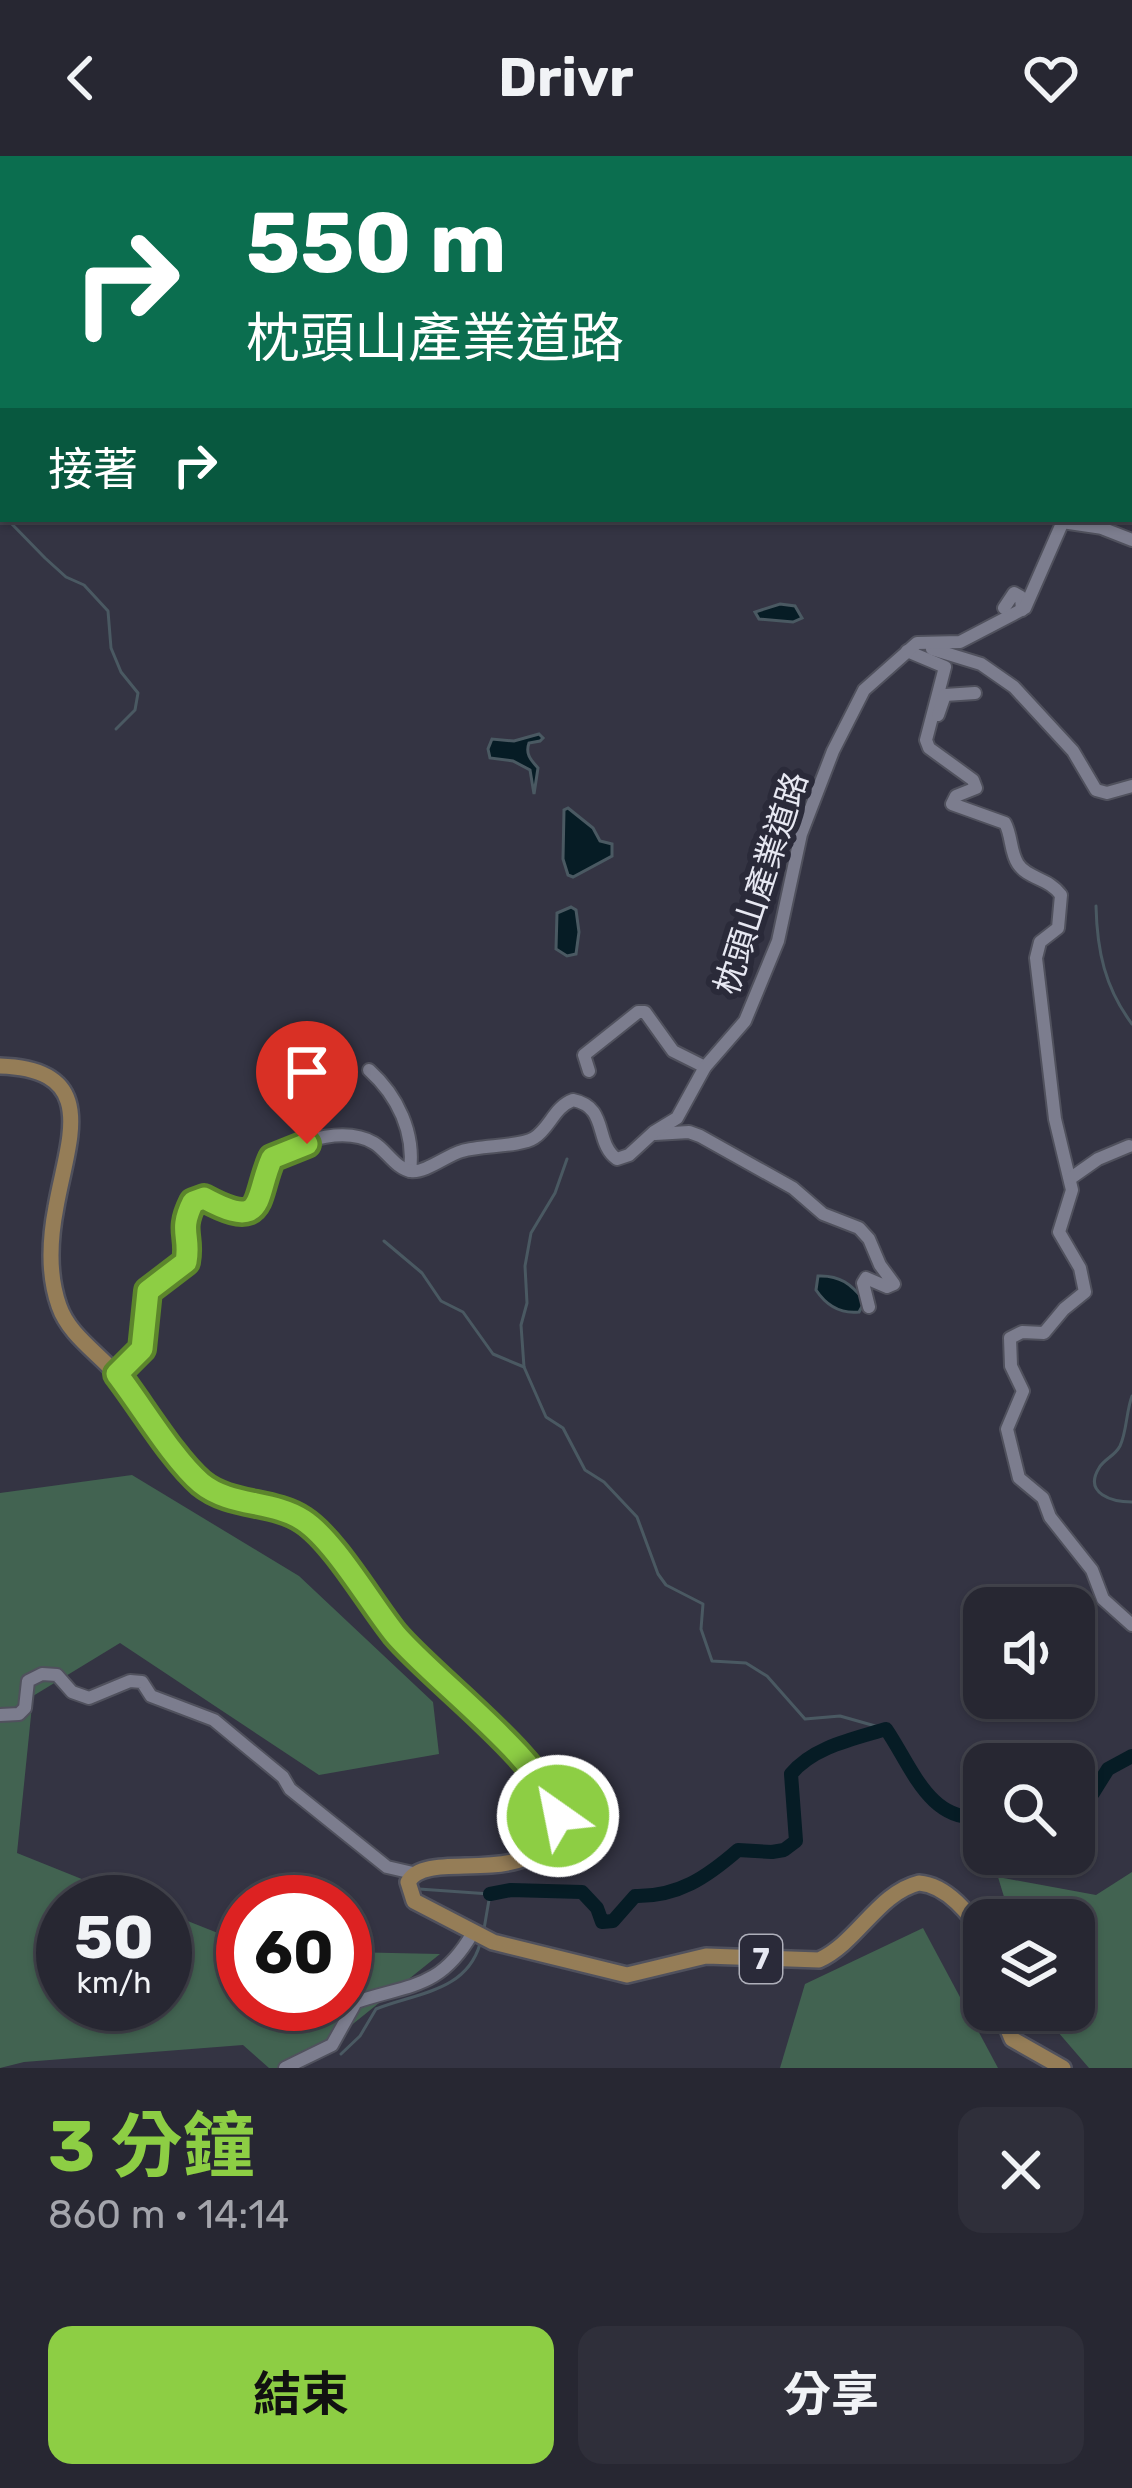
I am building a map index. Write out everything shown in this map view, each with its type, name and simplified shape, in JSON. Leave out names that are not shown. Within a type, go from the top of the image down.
[{"type":"main road","points":[[0,1066],[44,1074],[64,1092],[71,1106],[71,1145],[51,1252],[53,1281],[64,1318],[117,1374],[200,1482],[228,1497],[290,1513],[314,1528],[399,1638],[475,1711],[555,1801],[557,1830],[542,1850],[490,1867],[423,1868],[413,1873]]},
{"type":"main road","name":"7","points":[[413,1873],[409,1893],[413,1901],[481,1937],[627,1975],[706,1956],[819,1960],[833,1954],[892,1898],[919,1883],[940,1888],[963,1910]]},
{"type":"main road","points":[[1009,2031],[1012,2039],[1063,2068]]},
{"type":"street","points":[[909,650],[924,641],[960,642],[1022,610],[1062,522]]},
{"type":"street","points":[[1100,524],[1132,540]]},
{"type":"street","points":[[1004,608],[1014,593],[1021,596],[1022,610]]},
{"type":"street","points":[[909,650],[945,667],[946,676],[935,698],[934,721]]},
{"type":"street","points":[[909,650],[945,650],[1002,677],[1073,751],[1096,790],[1107,794],[1132,786]]},
{"type":"street","name":"枕頭山產業道路","points":[[410,1171],[460,1151],[531,1140],[560,1107],[573,1100],[596,1112],[612,1158],[629,1155],[682,1113],[705,1067],[754,1004],[778,941],[801,834],[858,698],[909,650]]},
{"type":"street","points":[[974,693],[946,695],[926,740],[929,748],[975,784],[974,790],[956,796],[952,804],[1005,823],[1016,862],[1052,884],[1060,895],[1058,928],[1040,942],[1036,958],[1055,1119],[1070,1178],[1070,1198],[1058,1227],[1080,1268],[1085,1292],[1044,1333],[1022,1332],[1010,1338],[1011,1366],[1023,1391],[1007,1430],[1019,1478],[1043,1498],[1050,1517],[1092,1570],[1103,1599],[1132,1625]]},
{"type":"street","points":[[590,1071],[584,1055],[638,1012],[645,1012],[673,1052],[705,1067]]},
{"type":"street","points":[[369,1070],[385,1087],[410,1131],[410,1171]]},
{"type":"street","points":[[652,1134],[700,1136],[793,1188],[817,1211],[865,1232],[880,1265],[894,1281],[891,1288],[868,1277],[864,1280],[869,1307]]},
{"type":"street","points":[[117,1374],[142,1349],[148,1291],[186,1262],[182,1230],[193,1202],[204,1198],[230,1210],[251,1208],[263,1196],[272,1158],[324,1135],[374,1143],[410,1171]]},
{"type":"street","points":[[1070,1178],[1130,1146]]},
{"type":"street","points":[[0,1715],[19,1714],[25,1708],[28,1681],[42,1674],[57,1675],[72,1691],[88,1698],[130,1681],[142,1682],[151,1696],[214,1720],[387,1867],[413,1873]]},
{"type":"street","points":[[285,2068],[332,2045],[356,2002],[430,1982],[481,1937]]},
{"type":"green space","points":[[132,1475],[299,1576],[433,1702],[439,1754],[319,1775],[120,1643],[33,1696],[17,1853],[72,1875],[36,1875],[36,2031],[192,2031],[192,1923],[216,1932],[216,2031],[344,2031],[298,2068],[269,2068],[243,2045],[24,2062],[0,2068],[0,1493]]},
{"type":"green space","points":[[1132,1872],[1132,2068],[1089,2068],[1057,2031],[1095,2031],[1095,1899],[1005,1899],[998,1877],[1096,1895]]},
{"type":"green space","points":[[923,1928],[963,2003],[963,2031],[978,2031],[998,2068],[780,2068],[805,1984]]},
{"type":"green space","points":[[372,1953],[440,1954],[372,2009]]},
{"type":"water","points":[[780,604],[795,606],[802,618],[793,622],[759,619],[755,612]]},
{"type":"water","points":[[539,734],[543,738],[528,747],[538,768],[534,794],[530,770],[513,761],[490,758],[488,749],[492,739],[514,741]]},
{"type":"water","points":[[568,808],[593,828],[600,841],[612,844],[612,856],[573,877],[563,859],[564,810]]},
{"type":"water","points":[[571,907],[576,910],[579,932],[576,954],[567,956],[556,949],[557,913]]},
{"type":"water","points":[[746,934],[751,946],[741,974],[725,951],[723,939]]},
{"type":"water","points":[[818,1276],[839,1279],[855,1290],[865,1301],[859,1312],[840,1310],[824,1300],[816,1290]]},
{"type":"waterway","points":[[10,522],[108,611],[111,648],[121,672],[138,693],[135,710],[116,729]]},
{"type":"waterway","points":[[1096,906],[1104,968],[1132,1024]]},
{"type":"waterway","points":[[567,1159],[555,1193],[531,1233],[525,1266],[524,1367],[546,1417],[563,1428],[585,1470],[604,1482],[637,1517],[666,1585],[703,1604],[701,1629],[712,1661],[746,1663],[767,1676],[805,1719],[840,1716],[886,1729]]},
{"type":"waterway","points":[[384,1241],[422,1273],[441,1301],[463,1312],[493,1354],[524,1367]]},
{"type":"waterway","points":[[1132,1396],[1120,1446],[1095,1477],[1102,1495],[1132,1502]]},
{"type":"waterway","points":[[490,1894],[582,1892],[597,1908],[602,1922],[613,1921],[635,1896],[691,1884],[738,1850],[784,1850],[796,1841],[791,1774],[822,1751],[886,1729],[924,1790],[949,1812],[963,1816]]},
{"type":"waterway","points":[[1095,1790],[1108,1769],[1132,1756]]},
{"type":"waterway","points":[[419,1889],[490,1894],[484,1929]]},
{"type":"waterway","points":[[341,2054],[360,2036],[376,2009],[451,1981],[473,1960],[480,1944]]},
{"type":"route","points":[[307,1144],[272,1158],[263,1196],[251,1208],[230,1210],[204,1198],[193,1202],[182,1230],[186,1262],[148,1291],[142,1349],[117,1374],[200,1482],[228,1497],[290,1513],[314,1528],[399,1638],[542,1784],[555,1801],[558,1816]]}]
